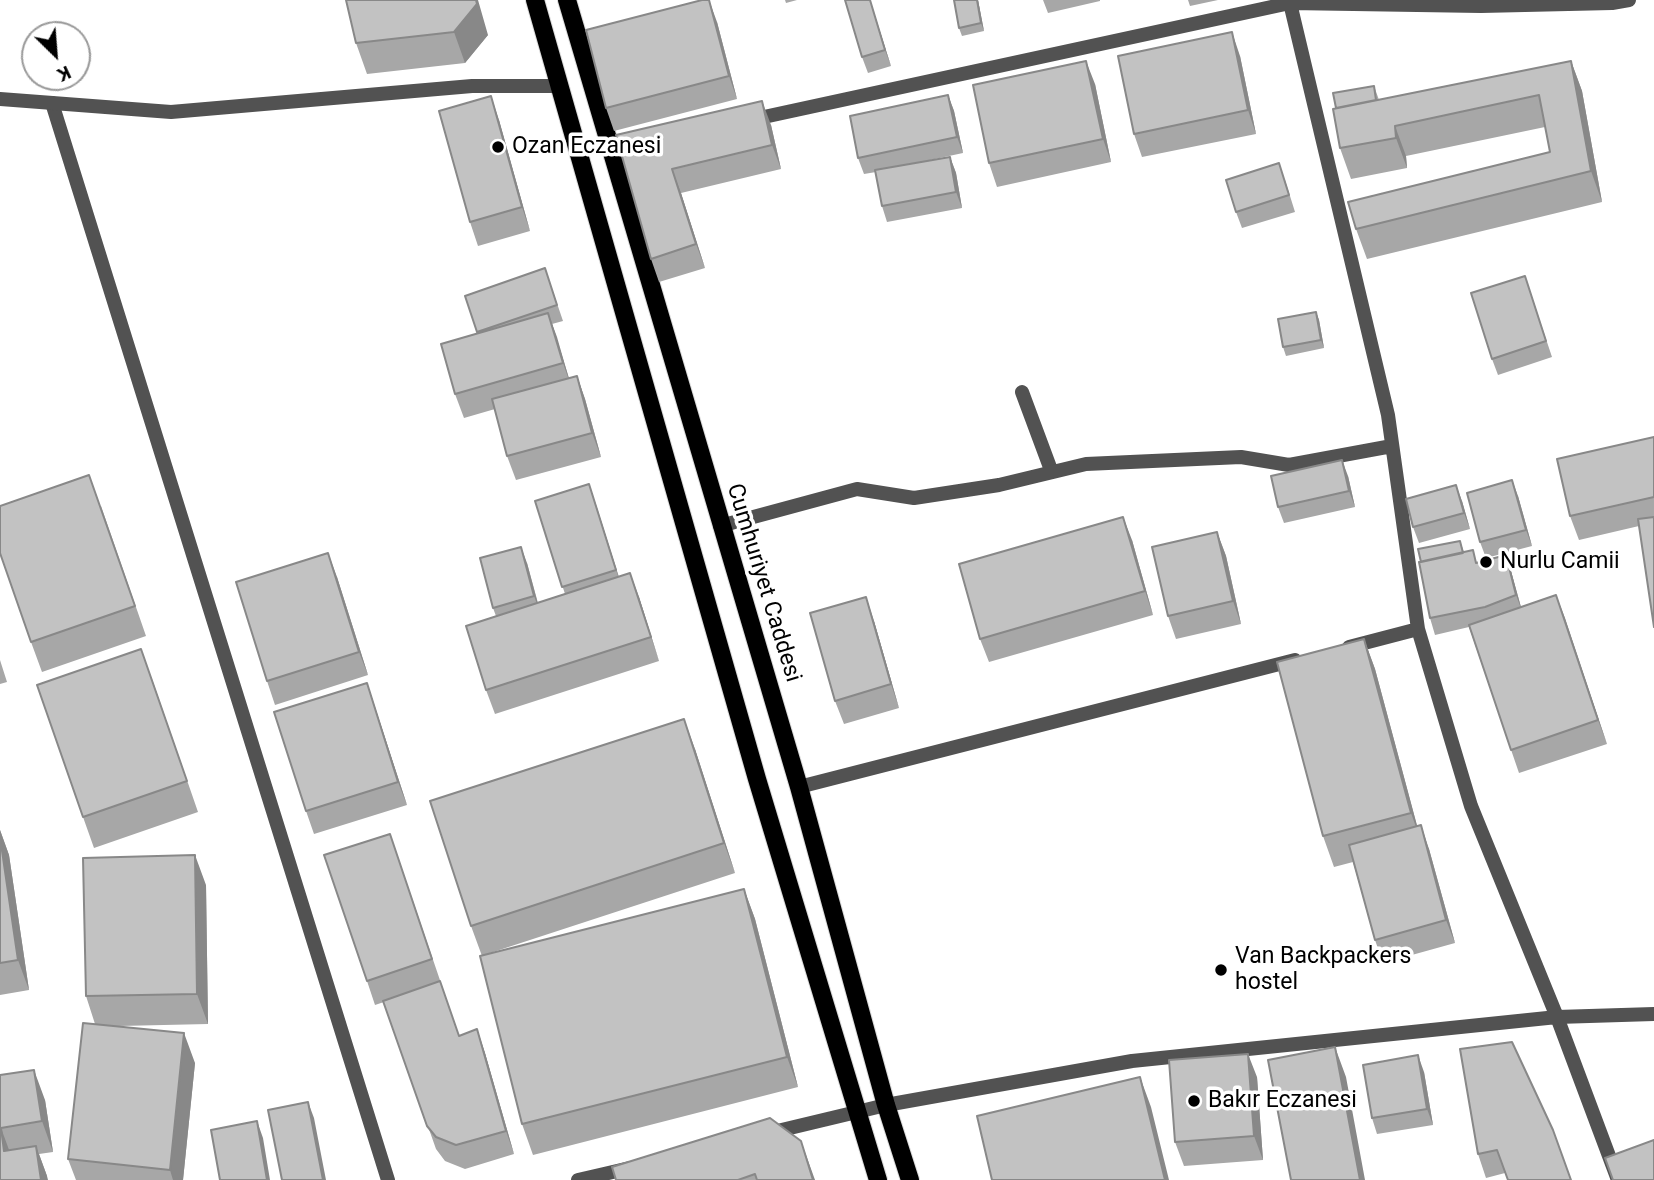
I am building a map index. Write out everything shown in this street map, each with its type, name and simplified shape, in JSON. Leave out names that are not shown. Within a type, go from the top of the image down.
[{"type":"main road","points":[[536,0],[757,779],[878,1180]]},
{"type":"main road","name":"Cumhuriyet Caddesi","points":[[567,0],[618,148],[720,526],[799,787],[909,1180]]},
{"type":"street","points":[[734,123],[1289,2],[1481,6],[1612,4],[1629,0]]},
{"type":"street","points":[[1289,2],[1388,415],[1419,629],[1471,806],[1557,1017],[1618,1180]]},
{"type":"street","points":[[0,99],[171,112],[472,86],[560,86]]},
{"type":"street","points":[[52,103],[388,1180]]},
{"type":"street","points":[[1022,391],[1051,470]]},
{"type":"street","points":[[720,526],[857,489],[914,498],[999,485],[1051,470],[1086,464],[1241,457],[1289,465],[1392,446]]},
{"type":"street","points":[[799,787],[1419,629]]},
{"type":"street","points":[[750,1138],[886,1105],[1132,1061],[1557,1017],[1654,1014]]},
{"type":"street","points":[[578,1180],[644,1164]]},
{"type":"building","points":[[346,0],[476,0],[477,4],[454,32],[356,43]]},
{"type":"building","points":[[709,0],[729,76],[606,108],[586,30]]},
{"type":"building","points":[[845,0],[870,0],[885,50],[862,57]]},
{"type":"building","points":[[954,0],[977,0],[981,23],[959,28]]},
{"type":"building","points":[[1232,32],[1248,110],[1134,134],[1118,56]]},
{"type":"building","points":[[1086,61],[1103,139],[989,163],[973,85]]},
{"type":"building","points":[[1571,61],[1591,171],[1356,229],[1348,202],[1550,152],[1539,95],[1395,126],[1396,138],[1340,148],[1333,109]]},
{"type":"building","points":[[1374,86],[1376,100],[1336,108],[1333,93]]},
{"type":"building","points":[[948,95],[957,137],[858,158],[850,116]]},
{"type":"building","points":[[491,96],[522,207],[470,222],[439,111]]},
{"type":"building","points":[[762,101],[772,145],[672,169],[696,244],[651,259],[616,135]]},
{"type":"building","points":[[950,157],[956,192],[882,206],[875,170]]},
{"type":"building","points":[[1279,163],[1289,195],[1236,212],[1226,180]]},
{"type":"building","points":[[545,268],[557,305],[477,332],[465,296]]},
{"type":"building","points":[[1525,276],[1546,341],[1492,359],[1471,293]]},
{"type":"building","points":[[1316,312],[1321,340],[1283,347],[1278,319]]},
{"type":"building","points":[[548,313],[563,363],[455,394],[441,344]]},
{"type":"building","points":[[577,376],[592,433],[507,456],[492,399]]},
{"type":"building","points":[[1654,437],[1654,497],[1570,516],[1557,459]]},
{"type":"building","points":[[1342,460],[1349,491],[1278,507],[1271,476]]},
{"type":"building","points":[[89,475],[135,606],[31,642],[0,553],[0,506]]},
{"type":"building","points":[[1512,480],[1526,530],[1480,542],[1467,493]]},
{"type":"building","points":[[589,484],[616,570],[562,587],[535,501]]},
{"type":"building","points":[[1456,485],[1464,513],[1413,527],[1406,499]]},
{"type":"building","points":[[1123,517],[1145,591],[980,639],[959,564]]},
{"type":"building","points":[[1654,517],[1654,627],[1638,519]]},
{"type":"building","points":[[1217,532],[1233,601],[1168,616],[1152,547]]},
{"type":"building","points":[[1460,541],[1463,553],[1421,562],[1418,549]]},
{"type":"building","points":[[521,547],[534,596],[493,608],[480,558]]},
{"type":"building","points":[[1473,550],[1476,563],[1506,555],[1516,595],[1485,607],[1430,618],[1419,562]]},
{"type":"building","points":[[328,553],[359,652],[267,681],[236,582]]},
{"type":"building","points":[[630,573],[651,637],[486,690],[466,626]]},
{"type":"building","points":[[1556,595],[1598,720],[1511,750],[1469,625]]},
{"type":"building","points":[[866,597],[891,684],[835,701],[810,613]]},
{"type":"building","points":[[1364,639],[1411,813],[1323,836],[1277,662]]},
{"type":"building","points":[[141,649],[187,781],[83,817],[37,685]]},
{"type":"building","points":[[367,683],[398,782],[306,811],[274,712]]},
{"type":"building","points":[[684,719],[724,843],[471,926],[430,801]]},
{"type":"building","points":[[1421,825],[1446,920],[1375,940],[1349,845]]},
{"type":"building","points":[[390,834],[432,959],[367,981],[324,855]]},
{"type":"building","points":[[0,837],[18,960],[0,963]]},
{"type":"building","points":[[195,855],[197,994],[86,996],[83,858]]},
{"type":"building","points":[[744,889],[787,1057],[522,1124],[480,956]]},
{"type":"building","points":[[440,981],[459,1036],[477,1029],[506,1131],[456,1145],[436,1137],[427,1126],[383,1001]]},
{"type":"building","points":[[83,1023],[184,1033],[170,1170],[68,1159]]},
{"type":"building","points":[[1512,1042],[1553,1130],[1571,1180],[1508,1180],[1497,1150],[1478,1154],[1460,1049]]},
{"type":"building","points":[[1335,1047],[1360,1180],[1291,1180],[1268,1060]]},
{"type":"building","points":[[1248,1054],[1254,1136],[1175,1142],[1169,1060]]},
{"type":"building","points":[[1418,1055],[1427,1109],[1372,1118],[1363,1065]]},
{"type":"building","points":[[34,1070],[42,1121],[1,1128],[4,1151],[36,1146],[41,1180],[0,1180],[0,1075]]},
{"type":"building","points":[[1140,1077],[1165,1180],[992,1180],[977,1116]]},
{"type":"building","points":[[308,1102],[323,1180],[282,1180],[268,1110]]},
{"type":"building","points":[[770,1118],[801,1141],[813,1180],[757,1180],[755,1174],[738,1180],[616,1180],[612,1167]]},
{"type":"building","points":[[257,1121],[267,1180],[220,1180],[211,1130]]},
{"type":"building","points":[[1654,1140],[1654,1180],[1613,1180],[1605,1158]]},
{"type":"place","name":"Ozan Eczanesi","points":[[498,147]]},
{"type":"place","name":"Nurlu Camii","points":[[1486,562]]},
{"type":"place","name":"Van Backpackers hostel","points":[[1221,970]]},
{"type":"place","name":"Bakır Eczanesi","points":[[1194,1101]]}]
